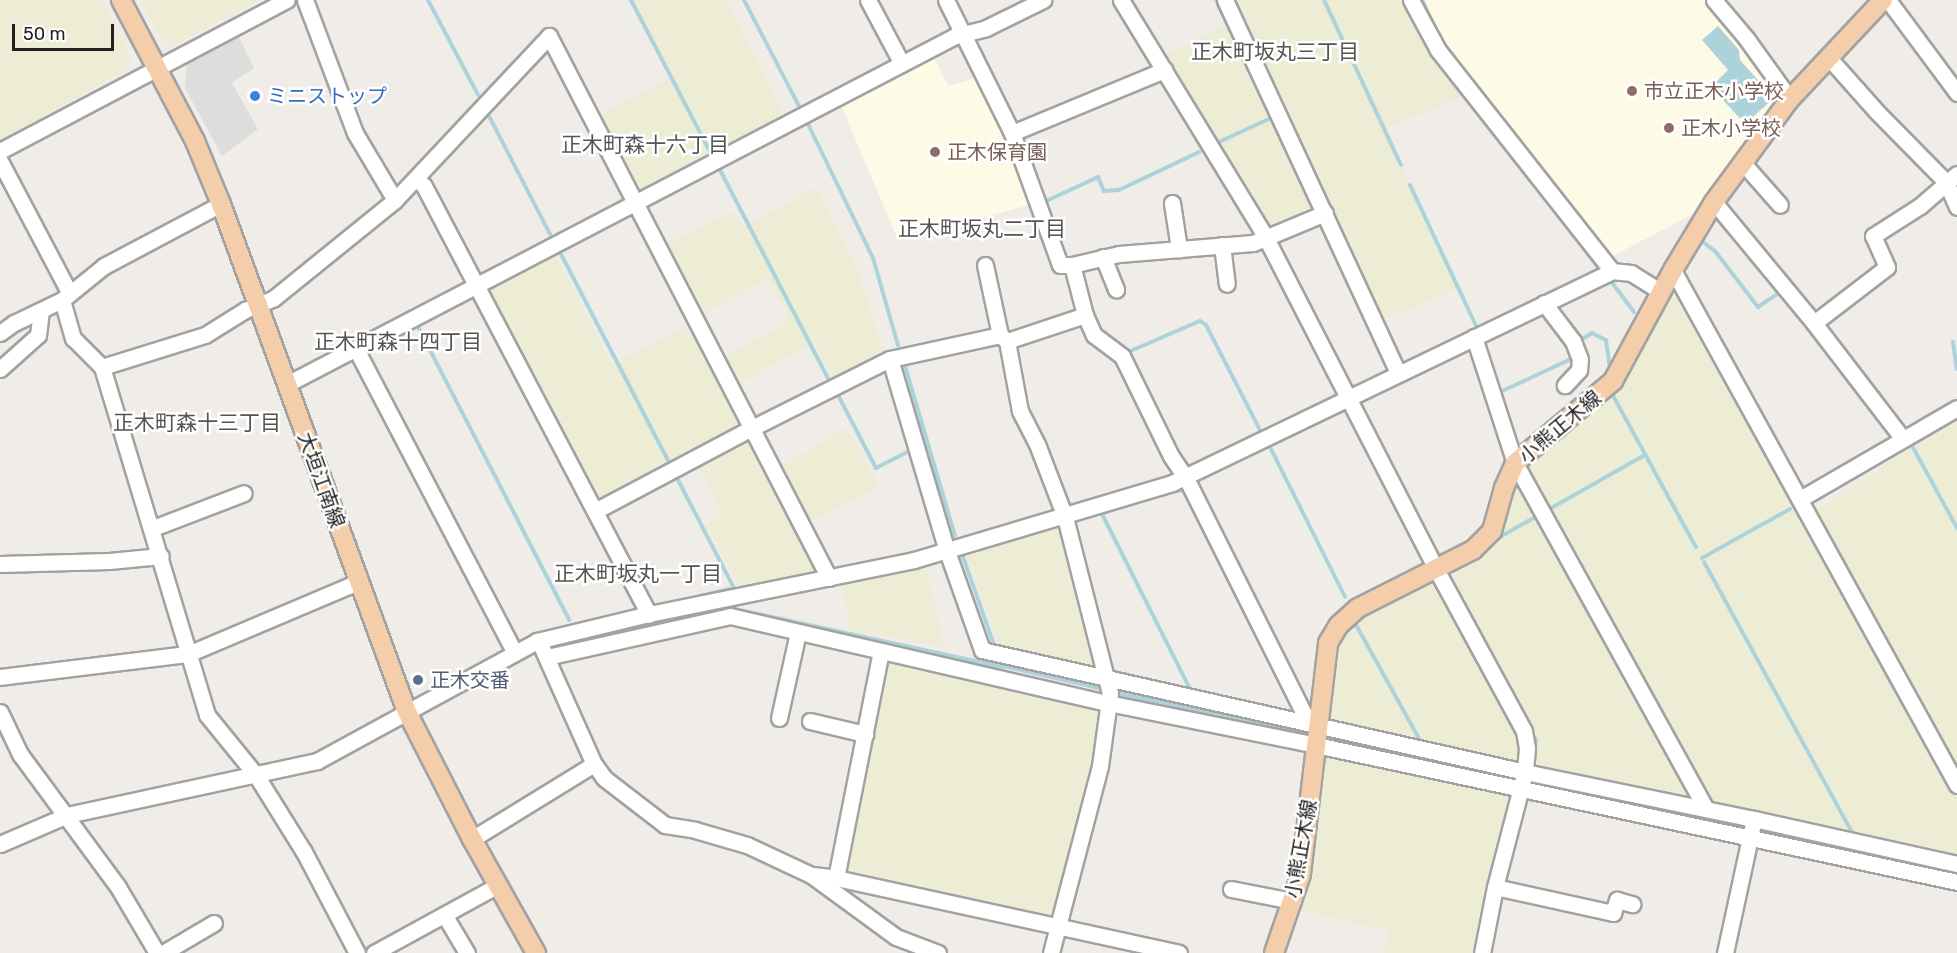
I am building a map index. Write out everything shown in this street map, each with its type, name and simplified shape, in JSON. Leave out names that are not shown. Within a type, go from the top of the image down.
[{"type":"main road","name":"大垣江南線","points":[[121,0],[195,141],[221,204],[407,712],[472,839],[536,953]]},
{"type":"main road","name":"小熊正木線","points":[[1274,953],[1301,874],[1328,643],[1339,625],[1358,608],[1473,550],[1492,531],[1504,488],[1515,464],[1613,381],[1673,270],[1714,202],[1742,162],[1790,99],[1883,0]]},
{"type":"street","points":[[0,151],[287,0]]},
{"type":"street","points":[[305,0],[355,133],[395,200]]},
{"type":"street","points":[[868,0],[902,64]]},
{"type":"street","points":[[946,0],[965,33],[1012,133],[1060,265],[1072,265],[1103,257],[1253,243],[1325,213]]},
{"type":"street","points":[[287,384],[902,64],[965,33],[986,28],[1012,7],[1043,0]]},
{"type":"street","points":[[1120,0],[1266,238],[1436,569],[1524,731],[1527,748],[1525,772],[1495,887],[1482,953]]},
{"type":"street","points":[[1225,0],[1398,373]]},
{"type":"street","points":[[1411,0],[1437,50],[1612,271]]},
{"type":"street","points":[[1714,0],[1746,38],[1790,99]]},
{"type":"street","points":[[1888,0],[1957,93]]},
{"type":"street","points":[[102,367],[205,335],[259,304],[274,298],[395,200],[549,36],[829,578]]},
{"type":"street","points":[[1829,58],[1876,111],[1951,178],[1957,207]]},
{"type":"street","points":[[1012,133],[1164,70]]},
{"type":"street","points":[[0,161],[66,296],[73,338],[102,367],[153,528],[207,715],[256,775],[304,852],[357,953]]},
{"type":"street","points":[[1742,162],[1780,205]]},
{"type":"street","points":[[416,177],[424,186],[649,614]]},
{"type":"street","points":[[1814,323],[1887,267],[1873,236],[1920,206],[1951,178]]},
{"type":"street","points":[[1714,202],[1814,323],[1903,439]]},
{"type":"street","points":[[1172,203],[1179,249]]},
{"type":"street","points":[[0,333],[14,323],[66,296],[104,266],[221,204]]},
{"type":"street","points":[[1222,245],[1227,284]]},
{"type":"street","points":[[1103,257],[1116,289]]},
{"type":"street","points":[[985,265],[1020,411],[1037,444],[1065,516],[1107,680],[1108,703],[1100,766],[1057,926],[1052,953]]},
{"type":"street","points":[[1072,265],[1085,315],[1094,335],[1122,356],[1304,714],[1318,724]]},
{"type":"street","points":[[1673,270],[1957,785]]},
{"type":"street","points":[[0,844],[67,815],[317,761],[537,640],[947,551],[1186,478],[1347,397],[1612,271],[1631,273],[1662,292]]},
{"type":"street","points":[[1545,303],[1573,341],[1580,359],[1579,370],[1565,385]]},
{"type":"street","points":[[0,369],[38,335],[41,311]]},
{"type":"street","points":[[595,511],[752,428],[890,359],[1003,338],[1085,315]]},
{"type":"street","points":[[1474,337],[1515,464],[1706,809]]},
{"type":"street","points":[[356,349],[515,652]]},
{"type":"street","points":[[890,359],[947,551],[982,651],[1107,680],[1318,724],[1525,772],[1957,864]]},
{"type":"street","points":[[1800,499],[1957,408]]},
{"type":"street","points":[[153,528],[244,493]]},
{"type":"street","points":[[0,564],[109,561],[161,556]]},
{"type":"street","points":[[0,677],[188,654],[358,582]]},
{"type":"street","points":[[547,657],[730,616],[1108,703],[1316,745],[1957,882]]},
{"type":"street","points":[[779,718],[798,632]]},
{"type":"street","points":[[537,640],[547,657],[594,764],[603,777],[665,825],[695,830],[747,844],[811,875],[896,937],[938,953]]},
{"type":"street","points":[[836,878],[881,651]]},
{"type":"street","points":[[0,712],[20,754],[118,887],[157,953]]},
{"type":"street","points":[[810,721],[865,734]]},
{"type":"street","points":[[472,839],[594,764]]},
{"type":"street","points":[[1725,953],[1754,819]]},
{"type":"street","points":[[811,875],[836,878],[1179,953]]},
{"type":"street","points":[[374,953],[498,885]]},
{"type":"street","points":[[1495,887],[1613,913],[1617,900],[1632,904]]},
{"type":"street","points":[[1231,889],[1293,901]]},
{"type":"street","points":[[445,915],[467,953]]},
{"type":"street","points":[[163,953],[214,923]]},
{"type":"shaded area","name":"正木小学校","points":[[1419,0],[1706,0],[1745,48],[1779,98],[1778,104],[1695,213],[1609,258],[1439,42]]},
{"type":"shaded area","points":[[239,37],[254,68],[232,83],[258,129],[222,156],[185,88],[187,63]]},
{"type":"shaded area","name":"正木保育園","points":[[933,56],[948,86],[980,77],[1029,205],[898,240],[839,100]]},
{"type":"green space","points":[[0,0],[102,0],[131,57],[127,69],[0,142]]},
{"type":"green space","points":[[140,0],[260,0],[175,45],[162,41]]},
{"type":"green space","points":[[630,0],[726,0],[768,81],[783,117],[640,195],[633,191],[598,122],[602,114],[670,78]]},
{"type":"green space","points":[[1232,0],[1405,0],[1427,47],[1462,96],[1384,130],[1457,289],[1379,321],[1328,205],[1269,229],[1163,56],[1239,19]]},
{"type":"green space","points":[[817,186],[856,264],[885,356],[835,380],[814,342],[737,385],[723,358],[791,320],[768,279],[703,314],[664,244],[733,212],[744,227]]},
{"type":"green space","points":[[554,252],[612,364],[692,324],[746,425],[597,505],[486,291]]},
{"type":"green space","points":[[1676,287],[1804,519],[1909,449],[1957,422],[1957,864],[1525,772],[1482,953],[1383,953],[1388,931],[1291,908],[1339,625],[1473,550],[1515,463],[1611,395],[1646,342]]},
{"type":"green space","points":[[846,427],[880,486],[807,522],[783,466]]},
{"type":"green space","points":[[749,437],[820,571],[741,589],[706,525],[722,513],[699,467]]},
{"type":"green space","points":[[1058,528],[1103,676],[1001,651],[966,556]]},
{"type":"green space","points":[[926,566],[944,647],[850,630],[842,583]]},
{"type":"green space","points":[[887,658],[1103,708],[1054,922],[838,872]]},
{"type":"water","points":[[1718,26],[1739,50],[1740,60],[1774,98],[1745,124],[1711,87],[1728,70],[1702,40]]},
{"type":"waterway","points":[[428,0],[478,95]]},
{"type":"waterway","points":[[631,0],[709,150]]},
{"type":"waterway","points":[[744,0],[800,108]]},
{"type":"waterway","points":[[1216,0],[1310,201]]},
{"type":"waterway","points":[[1324,0],[1401,165]]},
{"type":"waterway","points":[[1422,0],[1438,35]]},
{"type":"waterway","points":[[489,116],[550,234]]},
{"type":"waterway","points":[[1221,141],[1271,118]]},
{"type":"waterway","points":[[807,122],[873,258],[898,345]]},
{"type":"waterway","points":[[1044,202],[1098,177],[1104,191],[1119,190],[1199,152]]},
{"type":"waterway","points":[[720,170],[828,378]]},
{"type":"waterway","points":[[1410,185],[1476,326]]},
{"type":"waterway","points":[[1552,207],[1598,267]]},
{"type":"waterway","points":[[1699,239],[1715,251],[1758,307],[1780,292],[1782,294]]},
{"type":"waterway","points":[[561,254],[668,460]]},
{"type":"waterway","points":[[1613,284],[1634,312]]},
{"type":"waterway","points":[[459,303],[417,325],[569,620]]},
{"type":"waterway","points":[[1128,352],[1200,321],[1206,325],[1260,430]]},
{"type":"waterway","points":[[1576,343],[1592,333],[1606,340],[1610,368]]},
{"type":"waterway","points":[[1953,342],[1957,369]]},
{"type":"waterway","points":[[1495,378],[1500,392],[1571,359],[1569,349]]},
{"type":"waterway","points":[[1396,384],[1468,350]]},
{"type":"waterway","points":[[905,366],[955,536]]},
{"type":"waterway","points":[[1611,392],[1696,547]]},
{"type":"waterway","points":[[839,397],[876,468],[910,451],[911,454]]},
{"type":"waterway","points":[[1910,442],[1957,528]]},
{"type":"waterway","points":[[1271,449],[1345,597]]},
{"type":"waterway","points":[[1546,511],[1645,455]]},
{"type":"waterway","points":[[678,480],[734,588],[699,596]]},
{"type":"waterway","points":[[1184,491],[1179,490],[1101,512],[1191,691]]},
{"type":"waterway","points":[[1702,558],[1790,509]]},
{"type":"waterway","points":[[1498,538],[1539,515]]},
{"type":"waterway","points":[[981,548],[962,554],[993,642]]},
{"type":"waterway","points":[[606,549],[635,605]]},
{"type":"waterway","points":[[1704,562],[1851,830]]},
{"type":"waterway","points":[[576,639],[730,608],[1004,667]]},
{"type":"waterway","points":[[1355,620],[1421,742]]},
{"type":"waterway","points":[[1003,666],[1098,688]]},
{"type":"waterway","points":[[1121,694],[1305,733]]},
{"type":"waterway","points":[[1531,732],[1536,740],[1534,750]]},
{"type":"waterway","points":[[1329,738],[1517,779]]},
{"type":"waterway","points":[[1528,781],[1740,827]]},
{"type":"waterway","points":[[1762,831],[1957,874]]},
{"type":"place","name":"市立正木小学校","points":[[1632,91]]},
{"type":"place","name":"ミニストップ","points":[[255,96]]},
{"type":"place","name":"正木小学校","points":[[1669,128]]},
{"type":"place","name":"正木保育園","points":[[935,152]]},
{"type":"place","name":"正木交番","points":[[418,680]]},
{"type":"district","name":"正木町坂丸三丁目","points":[[1275,52]]},
{"type":"district","name":"正木町森十六丁目","points":[[645,145]]},
{"type":"district","name":"正木町坂丸二丁目","points":[[982,229]]},
{"type":"district","name":"正木町森十四丁目","points":[[398,342]]},
{"type":"district","name":"正木町森十三丁目","points":[[197,423]]},
{"type":"district","name":"正木町坂丸一丁目","points":[[638,574]]}]
